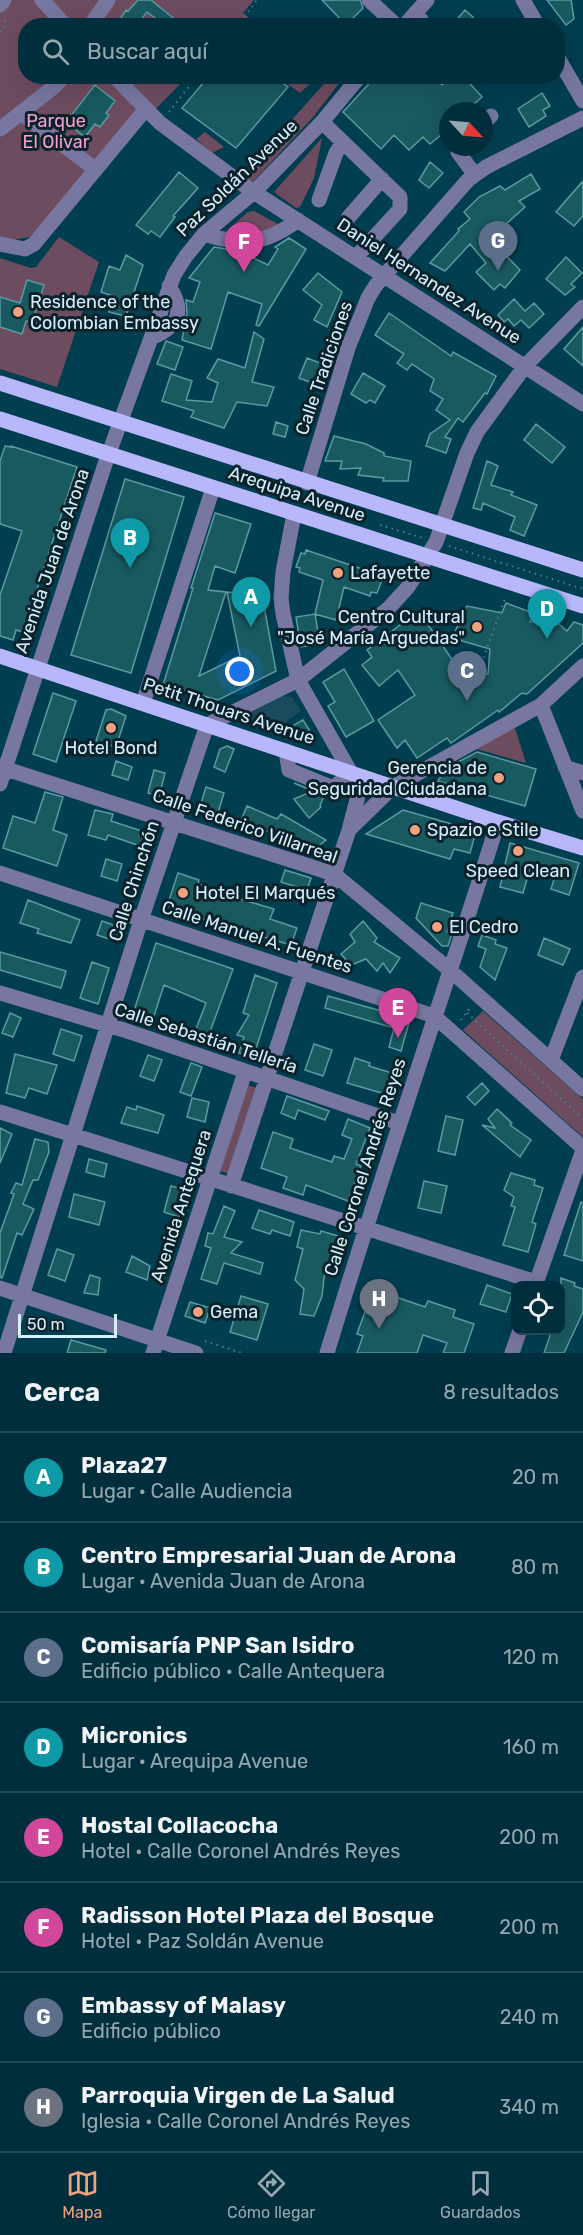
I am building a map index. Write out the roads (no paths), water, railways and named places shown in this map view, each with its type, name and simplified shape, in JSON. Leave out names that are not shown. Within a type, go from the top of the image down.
[{"type":"main road","name":"Arequipa Avenue","points":[[0,383],[583,570]]},
{"type":"main road","name":"Arequipa Avenue","points":[[0,419],[583,606]]},
{"type":"main road","name":"Petit Thouars Avenue","points":[[0,656],[498,822],[583,848]]},
{"type":"street","points":[[0,5],[4,0]]},
{"type":"street","points":[[42,0],[59,18]]},
{"type":"street","points":[[96,18],[108,0]]},
{"type":"street","points":[[369,0],[388,18]]},
{"type":"street","points":[[523,0],[533,18]]},
{"type":"street","points":[[411,18],[422,6]]},
{"type":"street","points":[[565,70],[583,101]]},
{"type":"street","points":[[0,129],[55,84]]},
{"type":"street","name":"Daniel Hernandez Avenue","points":[[121,84],[160,123],[254,192],[583,404]]},
{"type":"street","name":"Paz Soldán Avenue","points":[[109,454],[169,286],[186,256],[204,234],[254,192],[322,122],[353,84]]},
{"type":"street","points":[[0,244],[25,249],[34,244],[145,110]]},
{"type":"street","points":[[21,113],[95,169]]},
{"type":"street","name":"Calle Tradiciones","points":[[307,483],[348,348],[368,298],[376,285],[468,180],[530,143],[583,118]]},
{"type":"street","points":[[322,122],[400,197],[400,209],[356,257]]},
{"type":"street","points":[[319,200],[336,153],[344,142]]},
{"type":"street","points":[[461,156],[475,175]]},
{"type":"street","points":[[348,218],[382,179]]},
{"type":"street","points":[[204,234],[222,240],[250,243],[272,236],[298,220]]},
{"type":"street","points":[[207,725],[298,680],[388,609],[429,556],[443,525],[473,439],[525,366],[583,307]]},
{"type":"street","name":"Avenida Juan de Arona","points":[[0,784],[2,768],[109,454]]},
{"type":"street","points":[[142,703],[213,488]]},
{"type":"street","points":[[231,1186],[349,830],[357,775],[298,680],[281,598],[283,572],[294,514]]},
{"type":"street","points":[[349,830],[393,787],[541,705],[583,666]]},
{"type":"street","points":[[541,705],[583,811]]},
{"type":"street","name":"Calle Chinchón","points":[[4,1353],[141,921],[207,725]]},
{"type":"street","points":[[565,767],[583,773]]},
{"type":"street","name":"Calle Federico Villarreal","points":[[2,768],[334,874],[451,971],[583,1089]]},
{"type":"street","name":"Calle Coronel Andrés Reyes","points":[[327,1353],[364,1228],[451,971],[498,822]]},
{"type":"street","name":"Calle Manuel A. Fuentes","points":[[0,873],[434,1016]]},
{"type":"street","points":[[551,1060],[583,977]]},
{"type":"street","name":"Calle Sebastián Tellería","points":[[0,993],[109,1026],[399,1123]]},
{"type":"street","points":[[434,1016],[583,1149],[536,1281]]},
{"type":"street","name":"Avenida Antequera","points":[[155,1347],[246,1072]]},
{"type":"street","points":[[0,1112],[526,1281]]},
{"type":"street","points":[[0,1288],[155,1347],[196,1353]]},
{"type":"street","points":[[512,1353],[518,1335]]},
{"type":"place","name":"Embassy of Malasy","points":[[498,271]]},
{"type":"place","name":"Radisson Hotel Plaza del Bosque","points":[[244,272]]},
{"type":"place","name":"Residence of the Colombian Embassy","points":[[18,312]]},
{"type":"place","name":"Centro Empresarial Juan de Arona","points":[[130,568]]},
{"type":"place","name":"Lafayette","points":[[338,573]]},
{"type":"place","name":"Plaza27","points":[[251,627]]},
{"type":"place","name":"Centro Cultural \"José María Arguedas\"","points":[[477,627]]},
{"type":"place","name":"Micronics","points":[[547,639]]},
{"type":"place","name":"Comisaría PNP San Isidro","points":[[467,701]]},
{"type":"place","name":"Hotel Bond","points":[[111,728]]},
{"type":"place","name":"Gerencia de Seguridad Ciudadana","points":[[499,778]]},
{"type":"place","name":"Spazio e Stile","points":[[415,830]]},
{"type":"place","name":"Speed Clean","points":[[518,851]]},
{"type":"place","name":"Hotel El Marqués","points":[[183,893]]},
{"type":"place","name":"El Cedro","points":[[437,927]]},
{"type":"place","name":"Hostal Collacocha","points":[[398,1038]]},
{"type":"place","name":"Gema","points":[[198,1312]]},
{"type":"place","name":"Parroquia Virgen de La Salud","points":[[379,1329]]},
{"type":"park label","name":"Parque El Olivar","points":[[56,131]]}]
